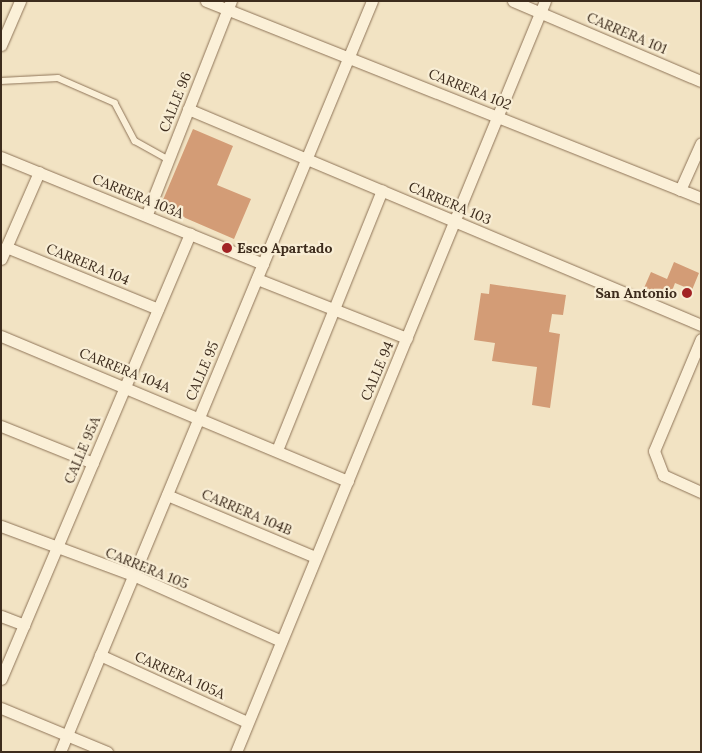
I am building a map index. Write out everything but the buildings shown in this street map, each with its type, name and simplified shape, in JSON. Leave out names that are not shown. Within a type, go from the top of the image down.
[{"type":"street","points":[[1,45],[20,1]]},
{"type":"street","name":"CARRERA 102","points":[[206,1],[229,6],[349,58],[701,198]]},
{"type":"street","name":"CALLE 95","points":[[60,752],[372,1]]},
{"type":"street","name":"CARRERA 101","points":[[513,1],[701,80]]},
{"type":"street","name":"CALLE 94","points":[[236,752],[280,641],[348,481],[453,221],[545,1]]},
{"type":"street","name":"CALLE 96","points":[[147,214],[229,6]]},
{"type":"street","name":"CARRERA 103","points":[[188,109],[701,325]]},
{"type":"street","points":[[680,190],[701,143]]},
{"type":"street","name":"CARRERA 103A","points":[[1,156],[147,214],[263,264]]},
{"type":"street","points":[[1,259],[39,172]]},
{"type":"street","points":[[277,450],[332,309],[382,190]]},
{"type":"street","name":"CALLE 95A","points":[[1,679],[190,233]]},
{"type":"street","name":"CARRERA 104","points":[[6,248],[158,309]]},
{"type":"street","points":[[257,279],[407,338]]},
{"type":"street","name":"CARRERA 104A","points":[[1,336],[199,416],[348,481]]},
{"type":"street","points":[[701,339],[656,440],[655,457],[663,475],[701,492]]},
{"type":"street","points":[[1,426],[93,463]]},
{"type":"street","name":"CARRERA 104B","points":[[167,495],[316,557]]},
{"type":"street","name":"CARRERA 105","points":[[1,526],[56,550],[133,575],[280,641]]},
{"type":"street","points":[[1,616],[24,626]]},
{"type":"street","name":"CARRERA 105A","points":[[100,655],[247,722]]},
{"type":"street","points":[[1,708],[107,752]]},
{"type":"lane","points":[[1,81],[58,78],[115,103],[134,141],[168,159]]},
{"type":"place","name":"Esco Apartado","points":[[227,248]]},
{"type":"place","name":"San Antonio","points":[[687,293]]}]
